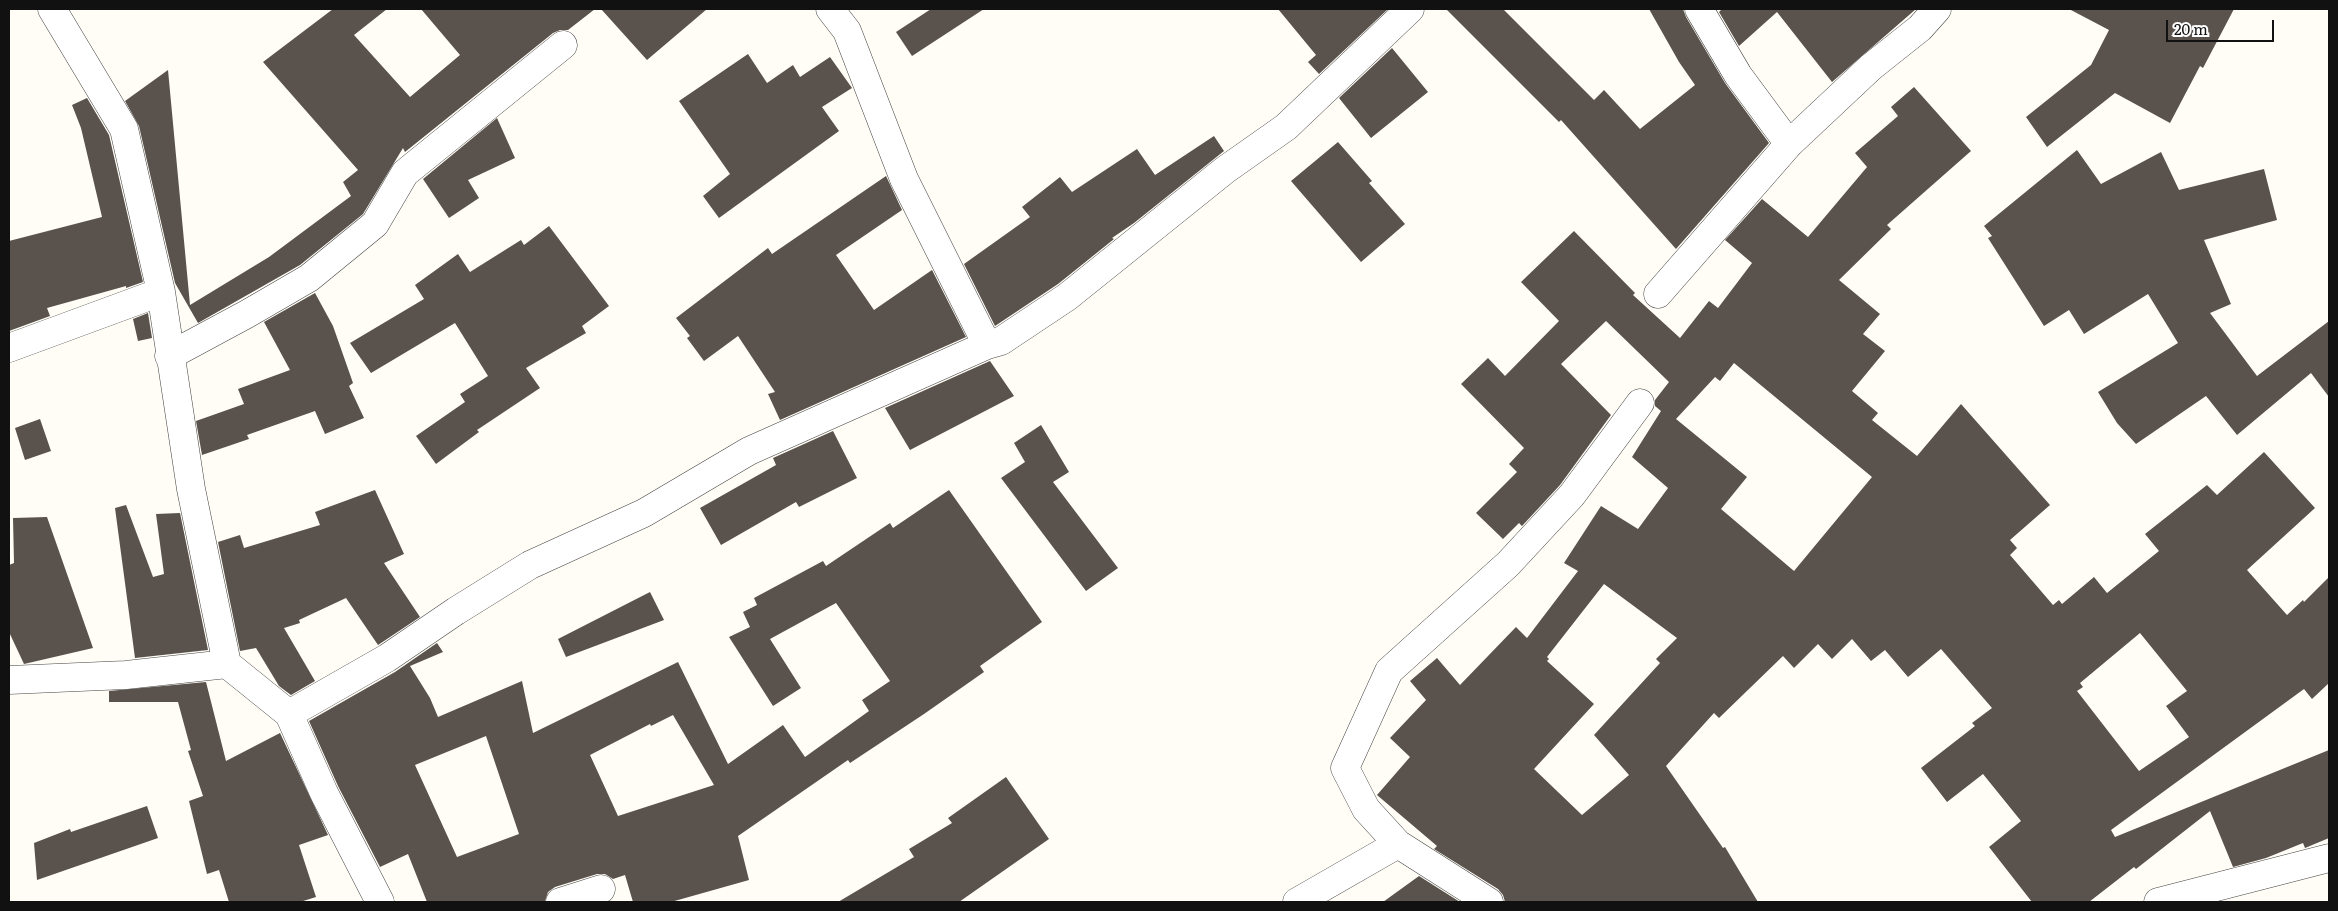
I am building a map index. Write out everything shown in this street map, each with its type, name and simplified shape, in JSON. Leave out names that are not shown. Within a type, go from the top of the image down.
[{"type":"street","points":[[52,9],[124,129],[161,292],[169,356],[191,489],[227,664],[289,714],[324,793],[380,902]]},
{"type":"street","points":[[830,9],[847,31],[904,179],[987,345]]},
{"type":"street","points":[[289,714],[387,658],[456,611],[530,565],[644,513],[749,451],[987,345],[1001,341],[1067,297],[1225,170],[1286,127],[1410,9]]},
{"type":"street","points":[[1699,9],[1738,75],[1789,144]]},
{"type":"street","points":[[1658,294],[1789,144],[1871,68],[1920,28],[1937,9]]},
{"type":"street","points":[[169,356],[247,314],[308,278],[374,224],[405,173],[563,45]]},
{"type":"street","points":[[9,348],[161,292]]},
{"type":"street","points":[[1489,902],[1398,844],[1366,808],[1344,768],[1389,671],[1514,557],[1572,495],[1640,403]]},
{"type":"street","points":[[9,680],[126,675],[227,664]]},
{"type":"street","points":[[1297,902],[1398,844]]},
{"type":"street","points":[[2158,902],[2329,858]]},
{"type":"street","points":[[560,902],[600,889]]},
{"type":"building","points":[[333,9],[387,9],[354,35],[410,97],[460,55],[421,9],[595,9],[568,30],[560,30],[553,33],[405,152],[403,148],[363,214],[300,265],[198,323],[175,283],[139,126],[125,101],[168,70],[190,305],[269,257],[351,196],[343,182],[358,170],[263,62]]},
{"type":"building","points":[[601,9],[707,9],[647,60]]},
{"type":"building","points":[[931,9],[984,9],[912,56],[896,32]]},
{"type":"building","points":[[1278,9],[1388,9],[1319,74],[1308,62],[1316,55]]},
{"type":"building","points":[[1446,9],[1503,9],[1594,100],[1604,90],[1640,129],[1695,85],[1679,62],[1649,9],[1683,9],[1725,83],[1769,143],[1676,249],[1561,120],[1559,122]]},
{"type":"building","points":[[1722,9],[1916,9],[1832,82],[1777,12],[1739,46],[1719,12]]},
{"type":"building","points":[[2069,9],[2234,9],[2203,68],[2200,66],[2170,123],[2115,93],[2047,147],[2026,117],[2091,65],[2109,30]]},
{"type":"building","points":[[1392,48],[1428,92],[1371,138],[1339,98]]},
{"type":"building","points":[[748,54],[767,83],[793,65],[800,77],[830,57],[852,88],[822,107],[839,131],[719,218],[703,196],[730,174],[679,101]]},
{"type":"building","points":[[1914,87],[1971,151],[1887,225],[1891,229],[1839,280],[1880,314],[1863,334],[1885,351],[1852,391],[1878,413],[1872,420],[1917,456],[1961,404],[2050,505],[2010,540],[2017,548],[2010,555],[2053,605],[2059,600],[2062,604],[2094,577],[2107,593],[2159,551],[2145,534],[2207,485],[2217,495],[2264,452],[2315,508],[2247,570],[2287,615],[2303,600],[2304,602],[2329,577],[2329,683],[2312,699],[2304,689],[2111,830],[2115,837],[2329,750],[2329,838],[2305,848],[2303,843],[2266,858],[2233,867],[2210,811],[2136,869],[2134,867],[2089,902],[2032,902],[1989,847],[2021,821],[1983,774],[1947,802],[1921,768],[1975,726],[1972,723],[1992,708],[1941,649],[1908,677],[1885,650],[1871,661],[1852,639],[1832,659],[1818,644],[1794,668],[1783,656],[1719,718],[1714,713],[1666,766],[1723,848],[1725,847],[1758,902],[1505,902],[1503,895],[1498,889],[1434,849],[1437,846],[1377,795],[1410,757],[1390,738],[1426,700],[1410,681],[1437,658],[1460,685],[1516,627],[1527,638],[1578,571],[1564,563],[1601,506],[1638,529],[1668,488],[1632,457],[1661,411],[1655,406],[1655,400],[1669,382],[1606,321],[1561,364],[1611,415],[1560,485],[1522,526],[1519,523],[1503,539],[1476,513],[1517,472],[1509,464],[1524,448],[1461,384],[1488,358],[1505,376],[1559,321],[1521,282],[1574,231],[1635,293],[1633,295],[1680,338],[1709,301],[1718,308],[1752,263],[1725,240],[1762,199],[1808,237],[1867,167],[1855,153],[1898,116],[1891,107]],"holes":[[[1734,363],[1872,477],[1794,571],[1721,509],[1747,477],[1676,419],[1715,377],[1720,381]],[[1604,584],[1677,638],[1656,659],[1660,663],[1594,735],[1629,775],[1582,815],[1534,769],[1594,704],[1547,661],[1549,659],[1547,657]],[[2140,633],[2187,691],[2166,706],[2189,737],[2139,771],[2077,691],[2083,687],[2080,683]]]},
{"type":"building","points":[[87,98],[109,135],[143,282],[47,308],[50,316],[9,331],[9,241],[102,217],[81,128],[72,105]]},
{"type":"building","points":[[497,118],[515,158],[468,180],[479,198],[449,218],[423,179]]},
{"type":"building","points":[[1214,136],[1224,151],[1134,223],[1112,238],[1114,239],[1058,284],[995,326],[964,264],[1030,217],[1022,207],[1060,177],[1072,192],[1137,149],[1155,175]]},
{"type":"building","points":[[1338,142],[1372,181],[1369,183],[1405,224],[1361,262],[1291,181]]},
{"type":"building","points":[[2077,150],[2101,184],[2161,152],[2179,190],[2264,169],[2277,220],[2204,240],[2231,304],[2210,313],[2257,376],[2329,321],[2329,397],[2311,373],[2237,435],[2206,396],[2136,444],[2117,423],[2098,392],[2178,343],[2148,294],[2084,334],[2069,310],[2044,326],[1988,238],[1992,236],[1984,226]]},
{"type":"building","points":[[886,176],[902,210],[836,255],[874,310],[932,270],[966,337],[780,420],[768,394],[775,392],[738,336],[704,361],[687,338],[690,336],[676,318],[768,248],[772,254]]},
{"type":"building","points":[[549,226],[609,306],[582,326],[586,333],[526,368],[540,388],[477,430],[479,432],[436,464],[416,436],[465,402],[460,394],[488,376],[455,323],[371,373],[350,343],[424,299],[415,285],[458,254],[470,272],[521,240],[524,245]]},
{"type":"building","points":[[315,293],[333,326],[353,383],[349,386],[364,418],[325,434],[315,411],[247,435],[249,439],[202,455],[196,421],[244,404],[238,389],[290,370],[264,322]]},
{"type":"building","points":[[148,313],[152,338],[138,341],[133,319]]},
{"type":"building","points":[[990,361],[1014,396],[910,450],[885,408]]},
{"type":"building","points":[[40,419],[51,451],[25,460],[15,428]]},
{"type":"building","points":[[1041,425],[1069,472],[1053,482],[1118,568],[1086,591],[1001,478],[1025,462],[1014,443]]},
{"type":"building","points":[[833,431],[857,478],[799,507],[796,502],[721,545],[700,508],[776,465],[773,458]]},
{"type":"building","points":[[375,490],[404,554],[384,563],[420,617],[378,645],[346,598],[299,620],[300,623],[284,628],[315,681],[291,695],[279,686],[256,648],[240,651],[218,542],[240,535],[244,548],[320,525],[315,512]]},
{"type":"building","points":[[949,490],[1042,622],[980,666],[984,672],[850,763],[848,760],[738,836],[749,880],[671,902],[633,902],[625,875],[613,879],[605,874],[597,874],[555,887],[548,892],[545,901],[541,902],[427,902],[408,854],[380,867],[338,786],[309,721],[395,672],[437,643],[443,652],[410,666],[430,698],[438,717],[522,681],[533,733],[678,662],[728,764],[783,725],[805,757],[869,711],[862,700],[890,681],[836,603],[770,639],[801,688],[773,706],[729,637],[750,627],[743,612],[757,605],[754,598],[823,561],[826,566],[890,523],[893,528]],"holes":[[[673,715],[714,785],[618,816],[590,755],[650,724],[651,726]],[[486,736],[519,834],[457,857],[415,765]]]},
{"type":"building","points":[[126,505],[153,577],[164,574],[156,514],[180,513],[208,650],[135,658],[115,508]]},
{"type":"building","points":[[47,517],[93,648],[24,664],[9,632],[9,565],[14,563],[13,518]]},
{"type":"building","points":[[650,592],[664,620],[566,657],[558,639]]},
{"type":"building","points":[[206,682],[226,761],[280,733],[328,835],[299,845],[316,897],[300,902],[229,902],[219,870],[207,874],[189,801],[203,796],[188,751],[191,750],[178,702],[109,702],[109,691]]},
{"type":"building","points":[[1006,777],[1049,839],[959,902],[838,902],[914,857],[909,849],[952,823],[948,818]]},
{"type":"building","points":[[147,806],[158,838],[37,880],[34,843],[70,829],[71,832]]},
{"type":"building","points":[[1419,876],[1460,902],[1383,902]]}]
